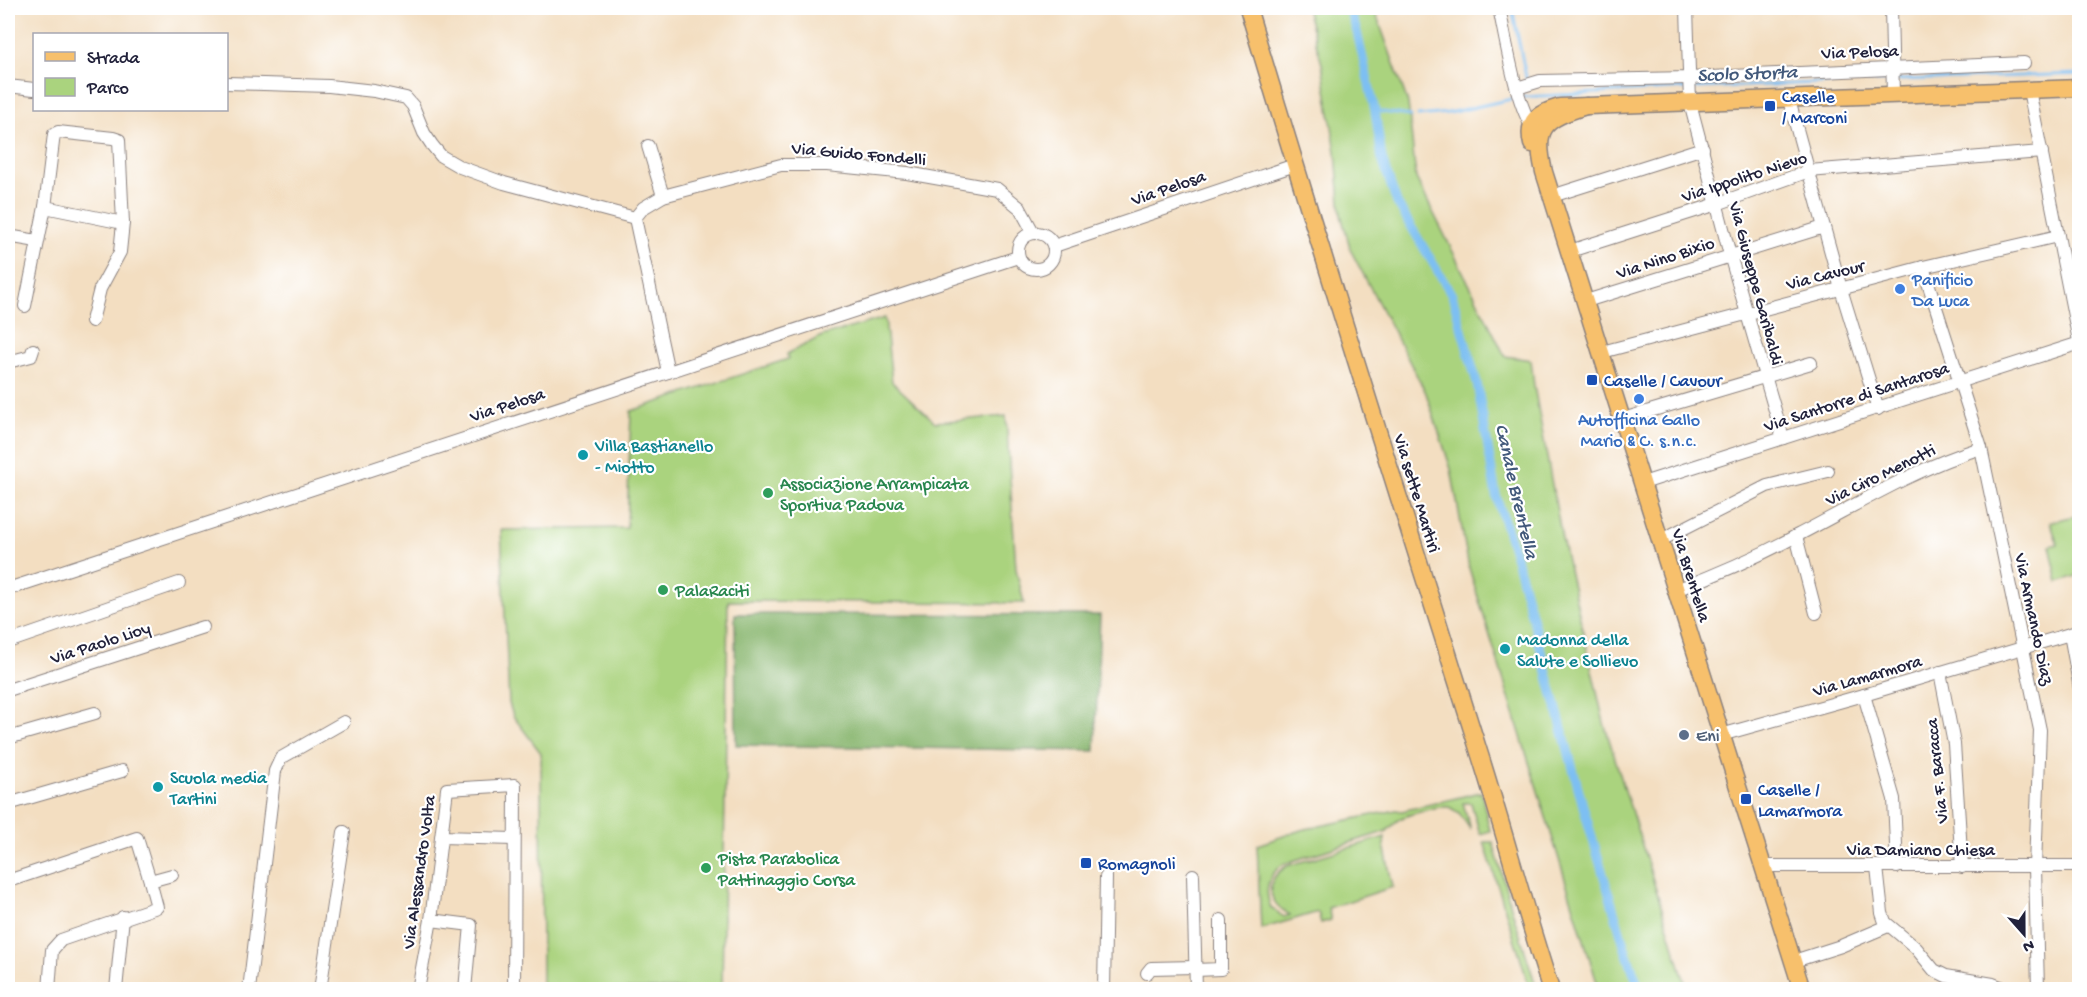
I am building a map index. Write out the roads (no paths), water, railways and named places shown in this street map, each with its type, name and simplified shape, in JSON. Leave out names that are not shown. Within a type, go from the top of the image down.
[{"type":"main road","name":"Via sette Martiri","points":[[1248,8],[1490,786],[1528,922],[1551,990]]},
{"type":"main road","points":[[1586,106],[1557,117],[1541,131],[1535,133],[1538,115],[1560,107],[1690,100],[1790,100],[1893,93],[2079,88]]},
{"type":"main road","name":"Via Brentella","points":[[1535,133],[1552,196],[1802,990]]},
{"type":"street","points":[[1499,8],[1535,133]]},
{"type":"street","name":"Via Giuseppe Garibaldi","points":[[1687,8],[1690,100],[1730,255],[1783,438]]},
{"type":"street","points":[[1890,8],[1893,93]]},
{"type":"street","name":"Via Pelosa","points":[[1523,94],[1540,81],[1689,78],[2024,63]]},
{"type":"street","points":[[228,83],[329,86],[374,91],[406,98],[413,106],[424,133],[432,145],[441,156],[460,167],[504,183],[635,218],[668,372]]},
{"type":"street","points":[[8,86],[33,89]]},
{"type":"street","points":[[2029,90],[2079,344]]},
{"type":"street","points":[[1523,94],[1560,107]]},
{"type":"street","points":[[1790,100],[1841,290],[1878,409]]},
{"type":"street","points":[[25,306],[45,207],[54,134],[57,132],[119,140],[123,224],[120,252],[100,289],[92,321]]},
{"type":"street","points":[[648,146],[663,196]]},
{"type":"street","points":[[1552,196],[1703,148]]},
{"type":"street","name":"Via Ippolito Nievo","points":[[1570,251],[1717,204],[1809,171],[2042,153]]},
{"type":"street","name":"Via Guido Fondelli","points":[[635,218],[643,208],[663,196],[781,165],[827,165],[907,173],[997,189],[1020,208],[1033,232]]},
{"type":"street","name":"Via Pelosa","points":[[1054,246],[1295,165]]},
{"type":"street","points":[[45,207],[123,224]]},
{"type":"street","name":"Via Nino Bixio","points":[[1586,301],[1824,227]]},
{"type":"street","points":[[1033,232],[1044,234],[1054,246],[1053,258],[1042,268],[1034,269],[1026,266],[1018,257],[1023,237],[1033,232]]},
{"type":"street","points":[[8,236],[37,241]]},
{"type":"street","name":"Via Cavour","points":[[1602,352],[1923,267],[2058,236]]},
{"type":"street","name":"Via Pelosa","points":[[8,589],[1018,257]]},
{"type":"street","name":"Via Armando Diaz","points":[[1923,267],[1982,448],[2040,730],[2035,867],[2038,990]]},
{"type":"street","name":"Via Santorre di Santarosa","points":[[1642,483],[2079,344]]},
{"type":"street","points":[[8,362],[31,356],[33,350]]},
{"type":"street","points":[[1623,419],[1811,363]]},
{"type":"street","name":"Via Ciro Menotti","points":[[1676,590],[1721,573],[1796,537],[1912,474],[1982,448]]},
{"type":"street","points":[[1660,540],[1767,486],[1828,471]]},
{"type":"street","points":[[1796,537],[1816,613]]},
{"type":"street","points":[[8,642],[179,583]]},
{"type":"street","name":"Via Paolo Lioy","points":[[8,690],[203,627]]},
{"type":"street","points":[[2075,633],[2079,689]]},
{"type":"street","name":"Via Lamarmora","points":[[1721,735],[2075,633]]},
{"type":"street","name":"Via F. Baracca","points":[[1940,672],[1954,744],[1962,867]]},
{"type":"street","points":[[1864,695],[1894,799],[1898,867]]},
{"type":"street","points":[[8,738],[95,713]]},
{"type":"street","points":[[249,990],[275,771],[280,758],[344,722]]},
{"type":"street","points":[[8,804],[122,771]]},
{"type":"street","name":"Via Alessandro Volta","points":[[418,990],[431,920],[447,789],[515,785],[514,839]]},
{"type":"street","points":[[320,990],[344,832]]},
{"type":"street","points":[[441,837],[514,839],[514,990]]},
{"type":"street","points":[[8,881],[137,838],[157,907],[61,940],[52,950],[49,990]]},
{"type":"street","name":"Via Damiano Chiesa","points":[[1762,866],[2079,867]]},
{"type":"street","points":[[1877,867],[1882,913],[1888,926],[1906,939],[1934,970],[1946,976],[1971,979],[2009,990]]},
{"type":"street","points":[[150,881],[172,875]]},
{"type":"street","points":[[1193,875],[1196,990]]},
{"type":"street","points":[[1104,990],[1106,877]]},
{"type":"street","points":[[116,989],[123,917]]},
{"type":"street","points":[[431,920],[471,925],[465,990]]},
{"type":"street","points":[[1146,973],[1151,968],[1221,969],[1221,920]]},
{"type":"street","points":[[1794,961],[1841,946],[1888,926]]},
{"type":"waterway","name":"Canale Brentella","points":[[1349,8],[1357,32],[1375,111],[1382,159],[1397,203],[1452,295],[1477,383],[1496,495],[1517,562],[1585,813],[1640,990]]},
{"type":"waterway","points":[[1512,8],[1527,82]]},
{"type":"waterway","name":"Scolo Storta","points":[[1897,80],[2080,74]]},
{"type":"waterway","name":"Scolo Storta","points":[[1693,88],[1891,80]]},
{"type":"waterway","name":"Scolo Storta","points":[[1523,97],[1687,88]]},
{"type":"waterway","name":"Scolo Storta","points":[[1418,116],[1448,113],[1516,98]]},
{"type":"waterway","name":"Scolo Storta","points":[[1375,111],[1411,116]]},
{"type":"place","name":"Caselle / Marconi","points":[[1770,106]]},
{"type":"place","name":"Panificio Da Luca","points":[[1900,289]]},
{"type":"place","name":"Caselle / Cavour","points":[[1592,380]]},
{"type":"place","name":"Autofficina Gallo Mario & C. s.n.c.","points":[[1639,399]]},
{"type":"place","name":"Villa Bastianello - Miotto","points":[[583,455]]},
{"type":"place","name":"Associazione Arrampicata Sportiva Padova","points":[[768,493]]},
{"type":"place","name":"PalaRaciti","points":[[663,590]]},
{"type":"place","name":"Madonna della Salute e Sollievo","points":[[1505,649]]},
{"type":"place","name":"Eni","points":[[1684,735]]},
{"type":"place","name":"Scuola media Tartini","points":[[158,787]]},
{"type":"place","name":"Caselle / Lamarmora","points":[[1746,799]]},
{"type":"place","name":"Romagnoli","points":[[1086,863]]},
{"type":"place","name":"Pista Parabolica Pattinaggio Corsa","points":[[706,868]]}]
